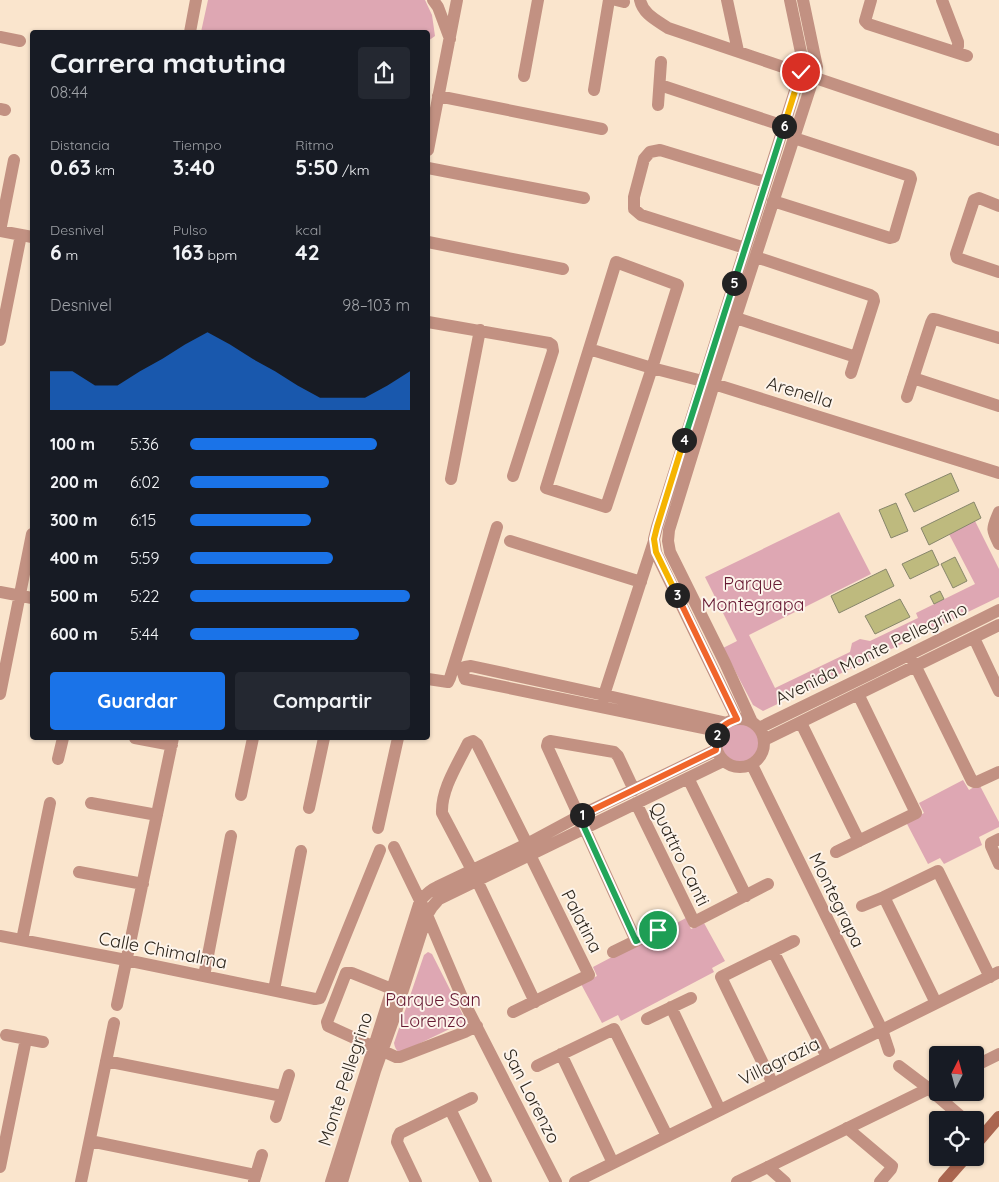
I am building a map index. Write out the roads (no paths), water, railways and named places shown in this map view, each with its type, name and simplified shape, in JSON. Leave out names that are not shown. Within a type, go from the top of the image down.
[{"type":"main road","points":[[984,1128],[999,1117]]},
{"type":"main road","points":[[944,1182],[958,1166]]},
{"type":"street","points":[[190,30],[193,0]]},
{"type":"street","points":[[433,0],[438,7],[450,39]]},
{"type":"street","points":[[430,139],[457,0]]},
{"type":"street","points":[[524,76],[538,0]]},
{"type":"street","points":[[594,90],[609,0]]},
{"type":"street","points":[[640,0],[644,10],[650,17],[668,28],[999,140]]},
{"type":"street","points":[[728,0],[738,51]]},
{"type":"street","points":[[727,724],[694,616],[670,552],[668,541],[669,530],[745,248],[801,72],[803,62],[790,0]]},
{"type":"street","points":[[601,708],[657,527],[708,383],[736,318],[815,77],[817,67],[803,0]]},
{"type":"street","points":[[871,0],[865,21],[868,24],[961,54],[942,0]]},
{"type":"street","points":[[0,38],[20,41]]},
{"type":"street","points":[[658,105],[661,62]]},
{"type":"street","points":[[660,85],[784,126]]},
{"type":"street","points":[[438,96],[602,129]]},
{"type":"street","points":[[773,201],[890,238],[894,237],[911,179],[910,176],[794,138]]},
{"type":"street","points":[[745,248],[641,215],[634,209],[634,198],[644,159],[650,152],[660,150],[766,182]]},
{"type":"street","points":[[0,340],[27,236],[0,231],[14,160]]},
{"type":"street","points":[[430,168],[584,198]]},
{"type":"street","points":[[999,206],[979,198],[974,200],[956,254],[957,258],[999,272]]},
{"type":"street","points":[[430,242],[563,269]]},
{"type":"street","points":[[756,257],[873,297],[874,301],[852,373]]},
{"type":"street","points":[[616,262],[678,285],[652,368],[606,507],[546,488],[616,262]]},
{"type":"street","points":[[736,318],[856,357]]},
{"type":"street","points":[[906,397],[933,319],[999,338]]},
{"type":"street","points":[[430,322],[480,330],[552,345],[553,351],[513,476]]},
{"type":"street","points":[[451,479],[480,330]]},
{"type":"street","name":"Arenella","points":[[589,349],[708,383],[999,474]]},
{"type":"street","points":[[913,378],[999,406]]},
{"type":"street","points":[[999,512],[993,532],[999,544]]},
{"type":"street","points":[[430,679],[448,682],[497,527]]},
{"type":"street","points":[[654,539],[656,552],[694,616],[725,663],[758,730],[764,747],[762,754],[752,765],[742,768],[732,766],[720,755],[716,740],[727,724]]},
{"type":"street","points":[[510,541],[641,582]]},
{"type":"street","points":[[0,694],[26,597],[30,555]]},
{"type":"street","points":[[0,592],[26,597]]},
{"type":"street","name":"Avenida Monte Pellegrino","points":[[758,730],[999,610]]},
{"type":"street","name":"Avenida Monte Pellegrino","points":[[758,730],[801,723],[999,625]]},
{"type":"street","points":[[974,638],[999,691]]},
{"type":"street","points":[[910,654],[972,781],[977,782],[999,772]]},
{"type":"street","points":[[727,724],[601,708],[465,679],[463,673],[465,667],[471,666],[758,730]]},
{"type":"street","points":[[836,852],[916,813],[858,694]]},
{"type":"street","points":[[801,723],[859,841]]},
{"type":"street","points":[[58,759],[63,740]]},
{"type":"street","points":[[241,795],[253,740]]},
{"type":"street","points":[[309,808],[324,740]]},
{"type":"street","points":[[378,828],[398,740]]},
{"type":"street","points":[[634,790],[618,756],[614,752],[550,740],[548,742],[547,746],[636,941]]},
{"type":"street","points":[[117,1005],[172,741]]},
{"type":"street","points":[[528,850],[477,744],[472,741],[468,743],[444,794],[442,813],[475,875],[535,1002]]},
{"type":"street","points":[[420,901],[431,890],[475,875],[528,850],[585,829],[688,778],[720,755]]},
{"type":"street","points":[[528,850],[579,816],[634,790],[720,755]]},
{"type":"street","name":"Montegrapa","points":[[752,765],[882,1030],[889,1051]]},
{"type":"street","points":[[688,778],[746,896]]},
{"type":"street","points":[[22,940],[50,803]]},
{"type":"street","points":[[91,803],[157,815]]},
{"type":"street","name":"Quattro Canti","points":[[636,803],[694,922],[768,884]]},
{"type":"street","points":[[204,976],[231,836]]},
{"type":"street","points":[[999,839],[991,843],[990,846],[999,864]]},
{"type":"street","name":"San Lorenzo","points":[[394,848],[420,901],[464,1002],[556,1182]]},
{"type":"street","name":"Calle Chimalma","points":[[0,936],[315,999],[320,998],[380,850]]},
{"type":"street","name":"Palatina","points":[[513,1012],[589,975],[528,850]]},
{"type":"street","points":[[274,990],[301,851]]},
{"type":"street","points":[[862,906],[938,871],[994,975]]},
{"type":"street","points":[[79,872],[143,884]]},
{"type":"street","points":[[426,915],[439,899],[475,875]]},
{"type":"street","points":[[884,897],[936,1003]]},
{"type":"street","name":"Monte Pellegrino","points":[[342,1182],[392,990],[420,901]]},
{"type":"street","name":"Monte Pellegrino","points":[[331,1182],[378,1049],[394,1018],[426,915]]},
{"type":"street","points":[[613,952],[658,930]]},
{"type":"street","points":[[773,1084],[721,977],[794,941]]},
{"type":"street","points":[[773,951],[827,1057]]},
{"type":"street","points":[[392,990],[352,973],[346,973],[327,1022],[328,1026],[396,1057],[477,1026]]},
{"type":"street","name":"Villagrazia","points":[[575,1182],[994,975]]},
{"type":"street","points":[[647,1019],[691,998]]},
{"type":"street","points":[[671,1007],[720,1110]]},
{"type":"street","points":[[81,1182],[114,1023]]},
{"type":"street","points":[[537,1066],[614,1029],[667,1136]]},
{"type":"street","points":[[6,1035],[43,1042]]},
{"type":"street","points":[[0,1167],[26,1039]]},
{"type":"street","points":[[561,1054],[613,1163]]},
{"type":"street","points":[[984,1062],[999,1054]]},
{"type":"street","points":[[106,1061],[282,1096]]},
{"type":"street","points":[[899,1066],[929,1084]]},
{"type":"street","points":[[276,1117],[289,1076]]},
{"type":"street","points":[[737,1182],[929,1088]]},
{"type":"street","points":[[416,1182],[397,1142],[400,1133],[472,1098]]},
{"type":"street","points":[[947,1101],[957,1111]]},
{"type":"street","points":[[450,1109],[486,1182]]},
{"type":"street","points":[[847,1128],[892,1166],[880,1182]]},
{"type":"street","points":[[90,1141],[255,1178],[262,1155]]},
{"type":"street","points":[[768,1167],[785,1182]]},
{"type":"park label","name":"Parque Montegrapa","points":[[753,593]]},
{"type":"park label","name":"Parque San Lorenzo","points":[[433,1009]]}]
